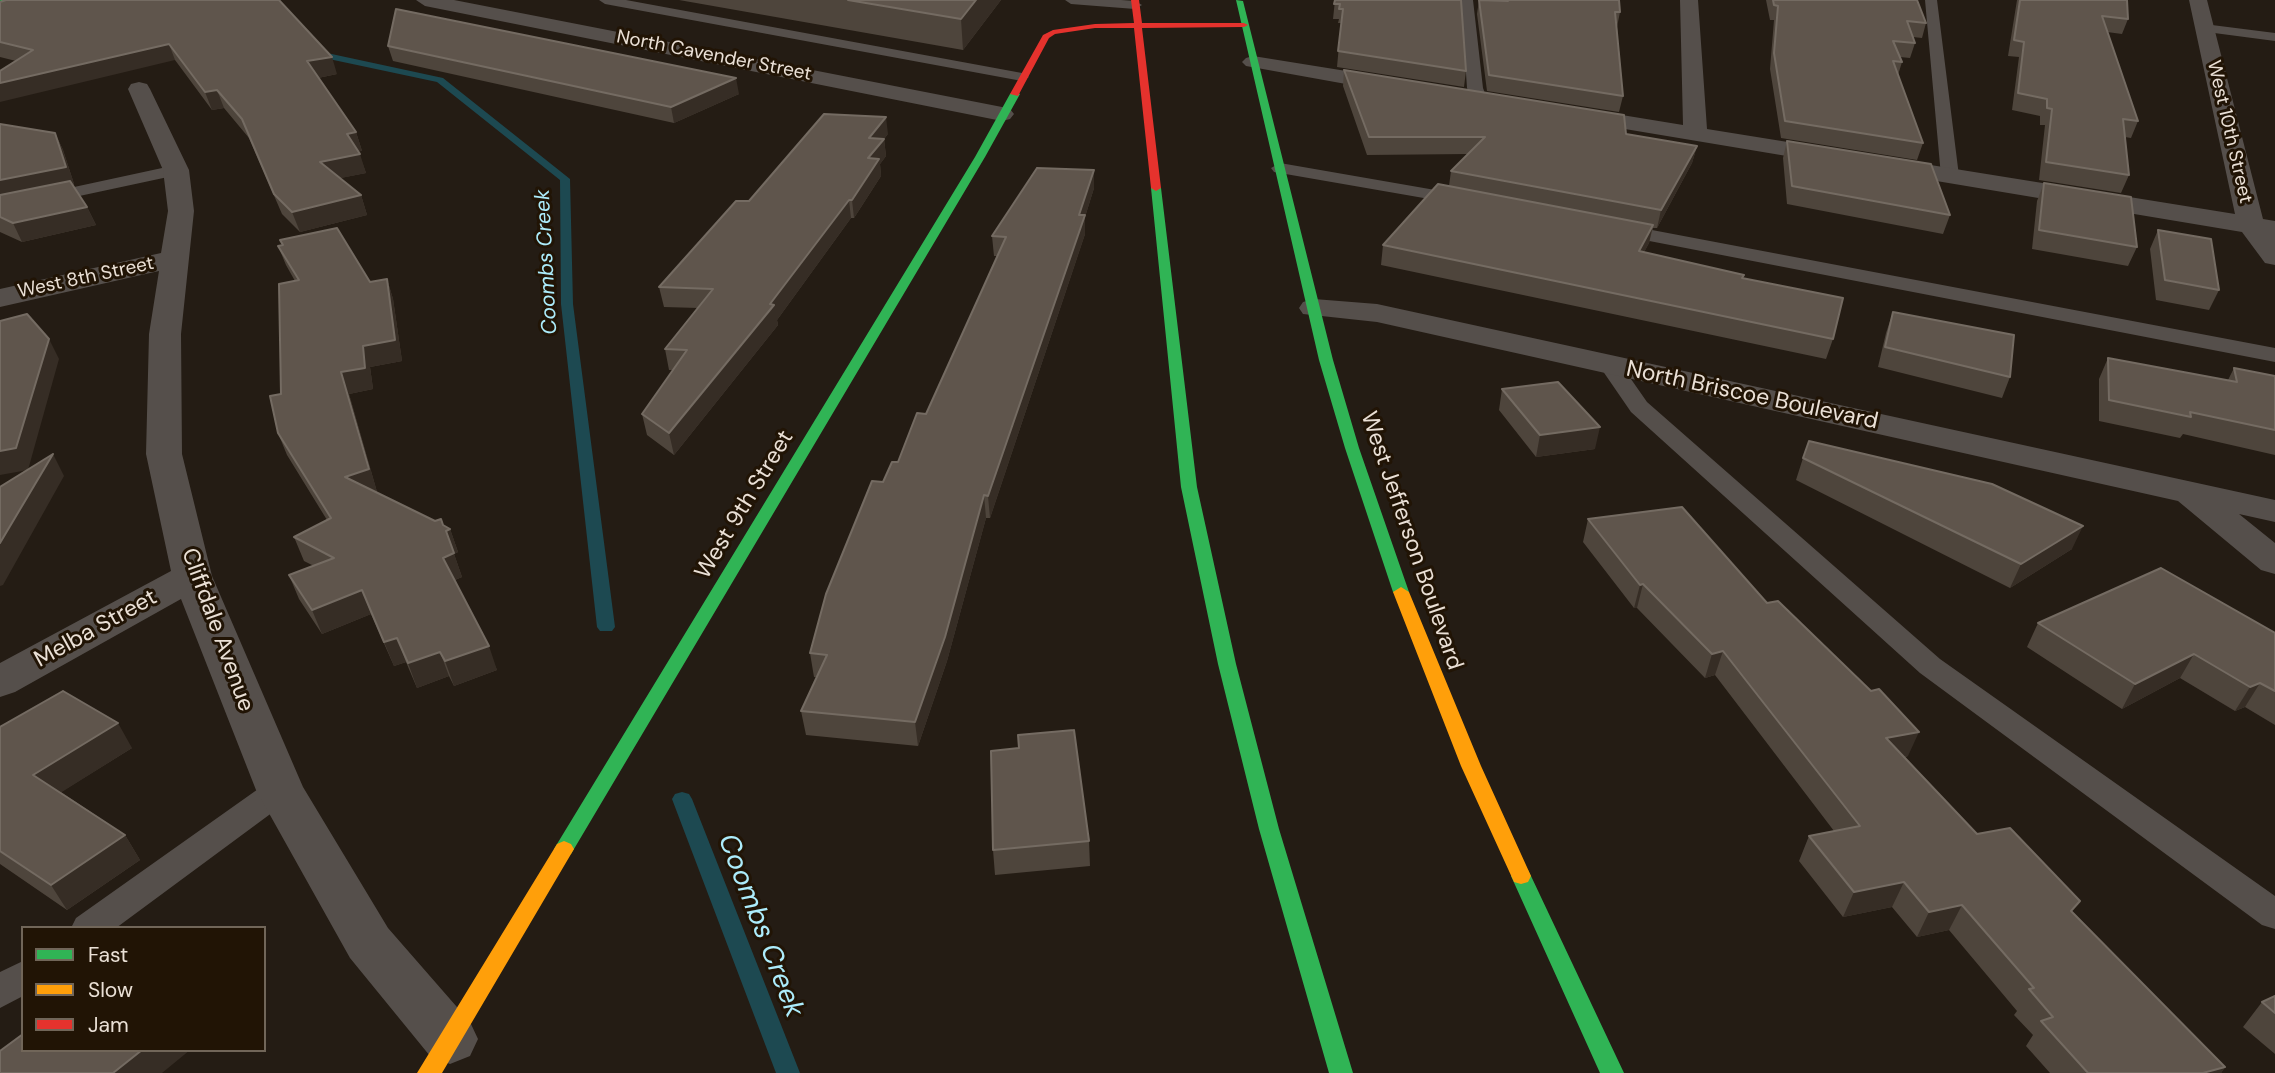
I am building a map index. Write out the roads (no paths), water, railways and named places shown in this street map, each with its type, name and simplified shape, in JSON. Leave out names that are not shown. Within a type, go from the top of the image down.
[{"type":"main road","name":"West Jefferson Boulevard","points":[[1239,0],[1314,308],[1352,447],[1409,616],[1471,766],[1612,1073]]},
{"type":"main road","points":[[1135,2],[1189,487],[1227,664],[1269,829],[1341,1073]]},
{"type":"main road","name":"West 9th Street","points":[[429,1073],[966,180],[1046,37],[1069,28],[1137,25]]},
{"type":"main road","points":[[1137,25],[1244,25]]},
{"type":"street","name":"North Cavender Street","points":[[425,0],[1002,114]]},
{"type":"street","points":[[1689,0],[1695,134]]},
{"type":"street","name":"West 10th Street","points":[[2197,0],[2263,227],[2275,257]]},
{"type":"street","points":[[1253,62],[1412,88]]},
{"type":"street","name":"Cliffdale Avenue","points":[[139,89],[176,170],[181,211],[165,334],[164,454],[192,576],[280,790],[369,943],[450,1039]]},
{"type":"street","points":[[1452,95],[1506,104]]},
{"type":"street","points":[[1546,110],[2263,227]]},
{"type":"street","name":"West 8th Street","points":[[0,298],[173,259]]},
{"type":"street","name":"North Briscoe Boulevard","points":[[1314,308],[1377,313],[2275,511]]},
{"type":"street","points":[[2189,492],[2275,562]]},
{"type":"street","name":"Melba Street","points":[[0,682],[192,576]]},
{"type":"lane","points":[[605,0],[1023,76]]},
{"type":"lane","points":[[1071,0],[1135,2]]},
{"type":"lane","points":[[1467,0],[1475,88],[1479,99]]},
{"type":"lane","points":[[1931,0],[1950,176]]},
{"type":"lane","points":[[2204,28],[2275,37]]},
{"type":"lane","points":[[1280,167],[1486,204]]},
{"type":"lane","points":[[0,208],[176,170]]},
{"type":"lane","points":[[1595,225],[2275,355]]},
{"type":"lane","points":[[1609,364],[1639,407],[1930,666],[2275,915]]},
{"type":"lane","points":[[92,926],[280,790]]},
{"type":"lane","points":[[0,992],[21,977]]},
{"type":"waterway","name":"Coombs Creek","points":[[313,53],[440,80],[565,179],[567,304],[606,627]]},
{"type":"waterway","name":"Coombs Creek","points":[[682,799],[788,1073]]}]
